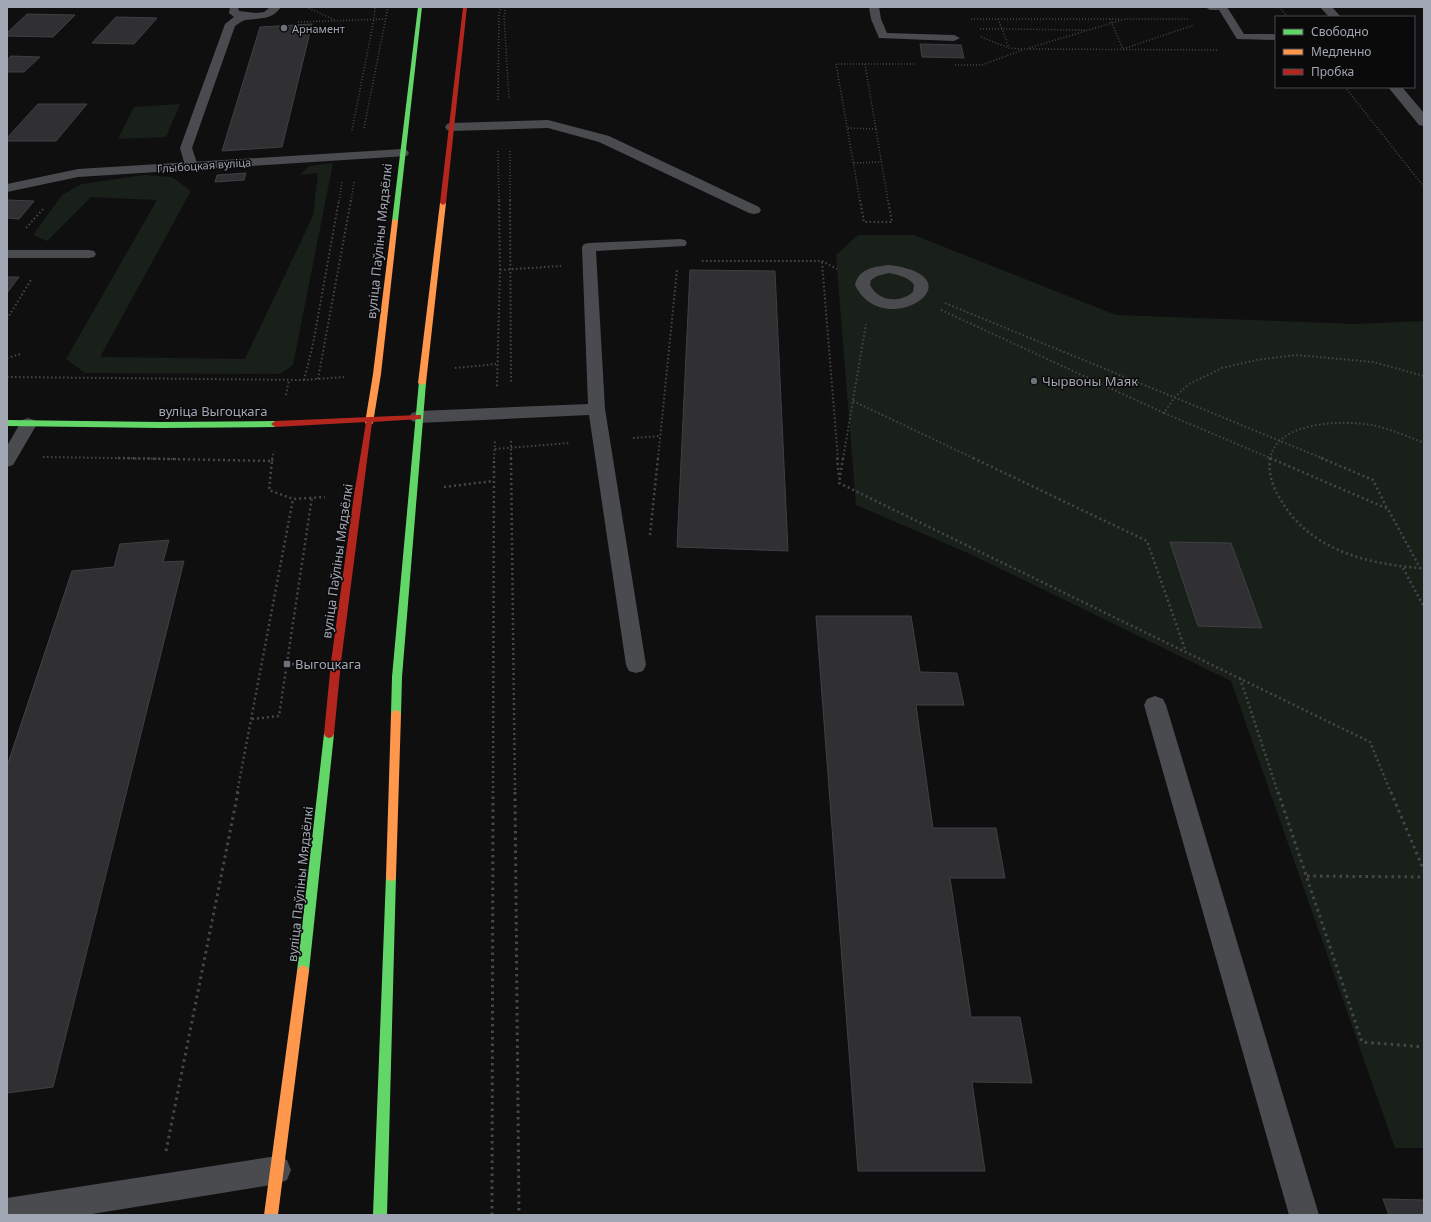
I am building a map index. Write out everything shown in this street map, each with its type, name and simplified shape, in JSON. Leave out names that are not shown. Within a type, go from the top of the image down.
[{"type":"street","name":"вуліца Паўліны Мядзёлкі","points":[[271,1215],[305,958],[336,662],[394,239],[402,153],[420,7]]},
{"type":"street","points":[[380,1215],[397,677],[418,417],[465,7]]},
{"type":"street","points":[[1326,7],[1334,16]]},
{"type":"street","points":[[1396,88],[1424,122]]},
{"type":"street","name":"Глыбоцкая вуліца","points":[[7,188],[78,173],[402,153]]},
{"type":"street","name":"вуліца Выгоцкага","points":[[7,423],[281,424],[370,421],[418,417]]},
{"type":"lane","points":[[191,166],[186,148],[230,24],[239,12],[264,15],[270,13],[276,7]]},
{"type":"lane","points":[[874,7],[876,19],[882,36],[954,38]]},
{"type":"lane","points":[[1210,7],[1222,7],[1241,37],[1275,37]]},
{"type":"lane","points":[[452,127],[548,124],[604,139],[754,210]]},
{"type":"lane","points":[[636,665],[597,409],[589,247],[680,243]]},
{"type":"lane","points":[[7,254],[89,254]]},
{"type":"lane","points":[[880,270],[899,270],[915,277],[920,282],[921,288],[917,296],[899,303],[879,301],[870,297],[864,292],[862,281],[865,276],[871,272],[880,270]]},
{"type":"lane","points":[[418,417],[597,409]]},
{"type":"lane","points":[[8,459],[28,424]]},
{"type":"lane","points":[[1155,705],[1304,1215]]},
{"type":"lane","points":[[7,1213],[50,1211],[158,1190],[277,1170]]},
{"type":"path","points":[[306,7],[336,21]]},
{"type":"path","points":[[318,379],[375,7]]},
{"type":"path","points":[[304,380],[353,156],[388,7]]},
{"type":"path","points":[[506,7],[504,16],[510,125],[504,413],[519,1215]]},
{"type":"path","points":[[1123,49],[1213,19],[1222,7]]},
{"type":"path","points":[[1279,7],[1287,16]]},
{"type":"path","points":[[298,22],[374,19]]},
{"type":"path","points":[[968,19],[1213,19]]},
{"type":"path","points":[[998,19],[1009,48],[1222,50]]},
{"type":"path","points":[[1110,19],[1123,49]]},
{"type":"path","points":[[951,65],[982,65],[1025,49],[1125,19]]},
{"type":"path","points":[[1002,29],[1088,30]]},
{"type":"path","points":[[865,64],[892,222],[864,222],[836,64],[865,64],[920,64]]},
{"type":"path","points":[[1346,88],[1424,187]]},
{"type":"path","points":[[848,128],[876,129]]},
{"type":"path","points":[[854,163],[882,162]]},
{"type":"path","points":[[649,538],[680,243]]},
{"type":"path","points":[[7,319],[48,254]]},
{"type":"path","points":[[822,261],[839,483]]},
{"type":"path","points":[[492,1215],[493,489],[504,413],[496,364],[500,270]]},
{"type":"path","points":[[917,296],[1175,397],[1373,480],[1420,568]]},
{"type":"path","points":[[917,296],[1164,413],[1270,457],[1388,509]]},
{"type":"path","points":[[839,483],[870,297]]},
{"type":"path","points":[[7,358],[21,354]]},
{"type":"path","points":[[1164,413],[1175,397],[1189,384],[1222,368],[1256,360],[1296,355],[1373,362],[1424,376]]},
{"type":"path","points":[[7,378],[289,380]]},
{"type":"path","points":[[853,401],[1147,542],[1186,652]]},
{"type":"path","points":[[1424,444],[1403,434],[1370,425],[1339,423],[1312,425],[1294,430],[1279,441],[1270,457],[1269,475],[1277,494],[1293,519],[1320,541],[1344,553],[1403,567],[1424,568]]},
{"type":"path","points":[[8,459],[272,461],[269,490],[292,499],[312,497],[279,716],[252,720]]},
{"type":"path","points":[[839,483],[1370,742],[1424,871]]},
{"type":"path","points":[[158,1190],[252,720],[292,499]]},
{"type":"path","points":[[1403,567],[1424,607]]},
{"type":"path","points":[[1240,678],[1362,1042],[1424,1047]]},
{"type":"path","points":[[1307,876],[1424,877]]},
{"type":"shaded area","points":[[180,104],[166,137],[118,139],[134,107]]},
{"type":"shaded area","points":[[333,163],[293,365],[280,374],[85,373],[66,359],[157,200],[91,197],[47,241],[33,235],[62,195],[82,184],[144,175],[172,177],[191,191],[100,357],[245,359],[313,216],[318,173],[300,175],[309,166]]},
{"type":"shaded area","points":[[858,235],[914,235],[1116,315],[1355,324],[1424,321],[1424,1148],[1395,1148],[1231,681],[968,553],[856,505],[836,255]]},
{"type":"building","points":[[27,14],[75,15],[53,37],[7,36],[7,33]]},
{"type":"building","points":[[116,17],[157,18],[134,44],[92,43]]},
{"type":"building","points":[[312,24],[282,147],[222,151],[260,27]]},
{"type":"building","points":[[920,44],[961,45],[964,58],[922,57]]},
{"type":"building","points":[[11,56],[40,57],[24,72],[7,72],[7,60]]},
{"type":"building","points":[[38,104],[87,104],[56,141],[7,141],[7,138]]},
{"type":"building","points":[[246,173],[244,180],[215,182],[217,175]]},
{"type":"building","points":[[7,200],[34,201],[19,219],[7,218]]},
{"type":"building","points":[[690,270],[775,271],[788,551],[677,547]]},
{"type":"building","points":[[7,277],[19,277],[7,293]]},
{"type":"building","points":[[169,540],[163,562],[184,561],[53,1087],[7,1093],[7,766],[72,571],[114,567],[120,544]]},
{"type":"building","points":[[1170,542],[1231,543],[1262,628],[1198,626]]},
{"type":"building","points":[[816,616],[911,616],[920,672],[957,673],[964,705],[916,705],[933,828],[996,828],[1005,878],[950,878],[971,1017],[1020,1017],[1032,1083],[972,1082],[985,1171],[858,1171]]},
{"type":"building","points":[[1383,1199],[1424,1200],[1424,1215],[1389,1215]]},
{"type":"traffic: fast","points":[[395,221],[420,7]]},
{"type":"traffic: fast","points":[[396,714],[397,677],[422,383]]},
{"type":"traffic: fast","points":[[7,423],[161,425],[275,424]]},
{"type":"traffic: fast","points":[[303,971],[329,734]]},
{"type":"traffic: fast","points":[[380,1215],[391,876]]},
{"type":"traffic: slow","points":[[422,383],[443,203]]},
{"type":"traffic: slow","points":[[369,423],[377,374],[395,221]]},
{"type":"traffic: slow","points":[[391,876],[396,714]]},
{"type":"traffic: slow","points":[[271,1215],[303,971]]},
{"type":"traffic: jam","points":[[443,203],[465,7]]},
{"type":"traffic: jam","points":[[275,424],[418,417]]},
{"type":"traffic: jam","points":[[329,734],[336,662],[369,423]]},
{"type":"place","name":"Арнамент","points":[[284,28]]},
{"type":"place","name":"Чырвоны Маяк","points":[[1034,381]]},
{"type":"place","name":"Выгоцкага","points":[[287,664]]}]
